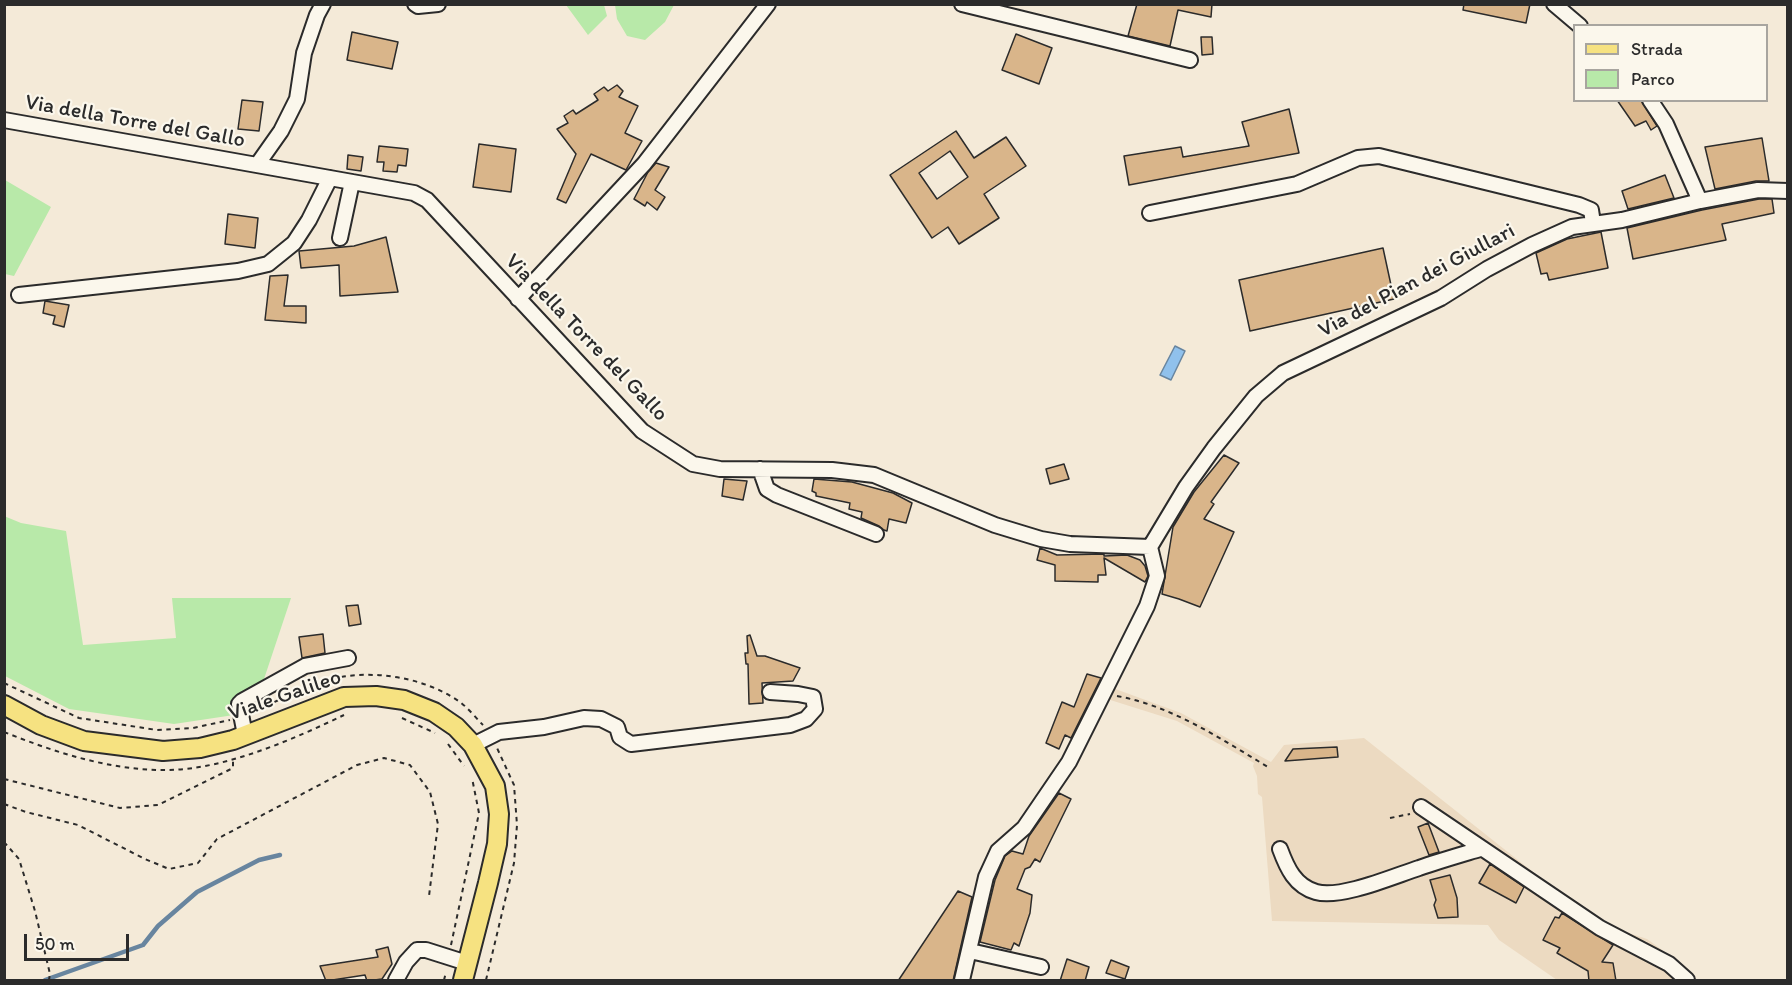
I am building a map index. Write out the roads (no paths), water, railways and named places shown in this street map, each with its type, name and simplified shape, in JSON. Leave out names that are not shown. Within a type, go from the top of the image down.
[{"type":"main road","name":"Viale Galileo","points":[[4,705],[84,741],[163,751],[200,748],[239,730],[344,697],[376,696],[404,700],[434,712],[456,727],[473,745],[495,786],[499,814],[497,844],[465,972]]},
{"type":"street","name":"Via della Torre del Gallo","points":[[257,165],[281,131],[297,99],[304,53],[323,4]]},
{"type":"street","points":[[416,4],[418,6],[438,4]]},
{"type":"street","points":[[518,299],[644,164],[768,4]]},
{"type":"street","points":[[962,4],[1190,60]]},
{"type":"street","points":[[1554,4],[1578,24]]},
{"type":"street","points":[[1651,102],[1666,124],[1700,201]]},
{"type":"street","name":"Via della Torre del Gallo","points":[[4,120],[414,193],[427,200],[642,431],[693,464],[720,469],[832,470],[874,475],[995,525],[1027,535],[1070,544],[1150,547]]},
{"type":"street","points":[[1150,213],[1297,184],[1358,158],[1379,156],[1579,204],[1591,210],[1593,223]]},
{"type":"street","points":[[19,295],[238,271],[267,264],[294,243],[309,220],[330,178]]},
{"type":"street","points":[[340,238],[352,182]]},
{"type":"street","name":"Via del Pian dei Giullari","points":[[1150,547],[1186,487],[1214,448],[1256,396],[1283,373],[1441,298],[1487,269],[1572,227],[1631,218],[1758,190],[1788,191]]},
{"type":"street","points":[[760,469],[767,489],[777,495],[876,534]]},
{"type":"street","points":[[964,979],[986,877],[998,851],[1024,828],[1069,762],[1147,606],[1157,576],[1150,547]]},
{"type":"street","points":[[239,730],[239,704],[242,701],[305,666],[348,658]]},
{"type":"street","points":[[473,745],[489,735],[507,730],[544,727],[584,718],[601,719],[617,727],[620,737],[631,744],[790,724],[806,719],[815,709],[813,698],[798,694],[770,692]]},
{"type":"street","points":[[1419,811],[1600,928],[1670,964],[1687,981]]},
{"type":"street","points":[[1280,849],[1294,879],[1317,892],[1331,894],[1355,889],[1480,849]]},
{"type":"street","points":[[396,981],[406,962],[417,950],[426,950],[448,957],[465,972]]},
{"type":"street","points":[[970,951],[1041,967]]},
{"type":"water","points":[[1175,346],[1185,351],[1171,380],[1160,375]]},
{"type":"waterway","points":[[45,980],[143,945],[158,926],[197,892],[259,860],[280,855]]}]
